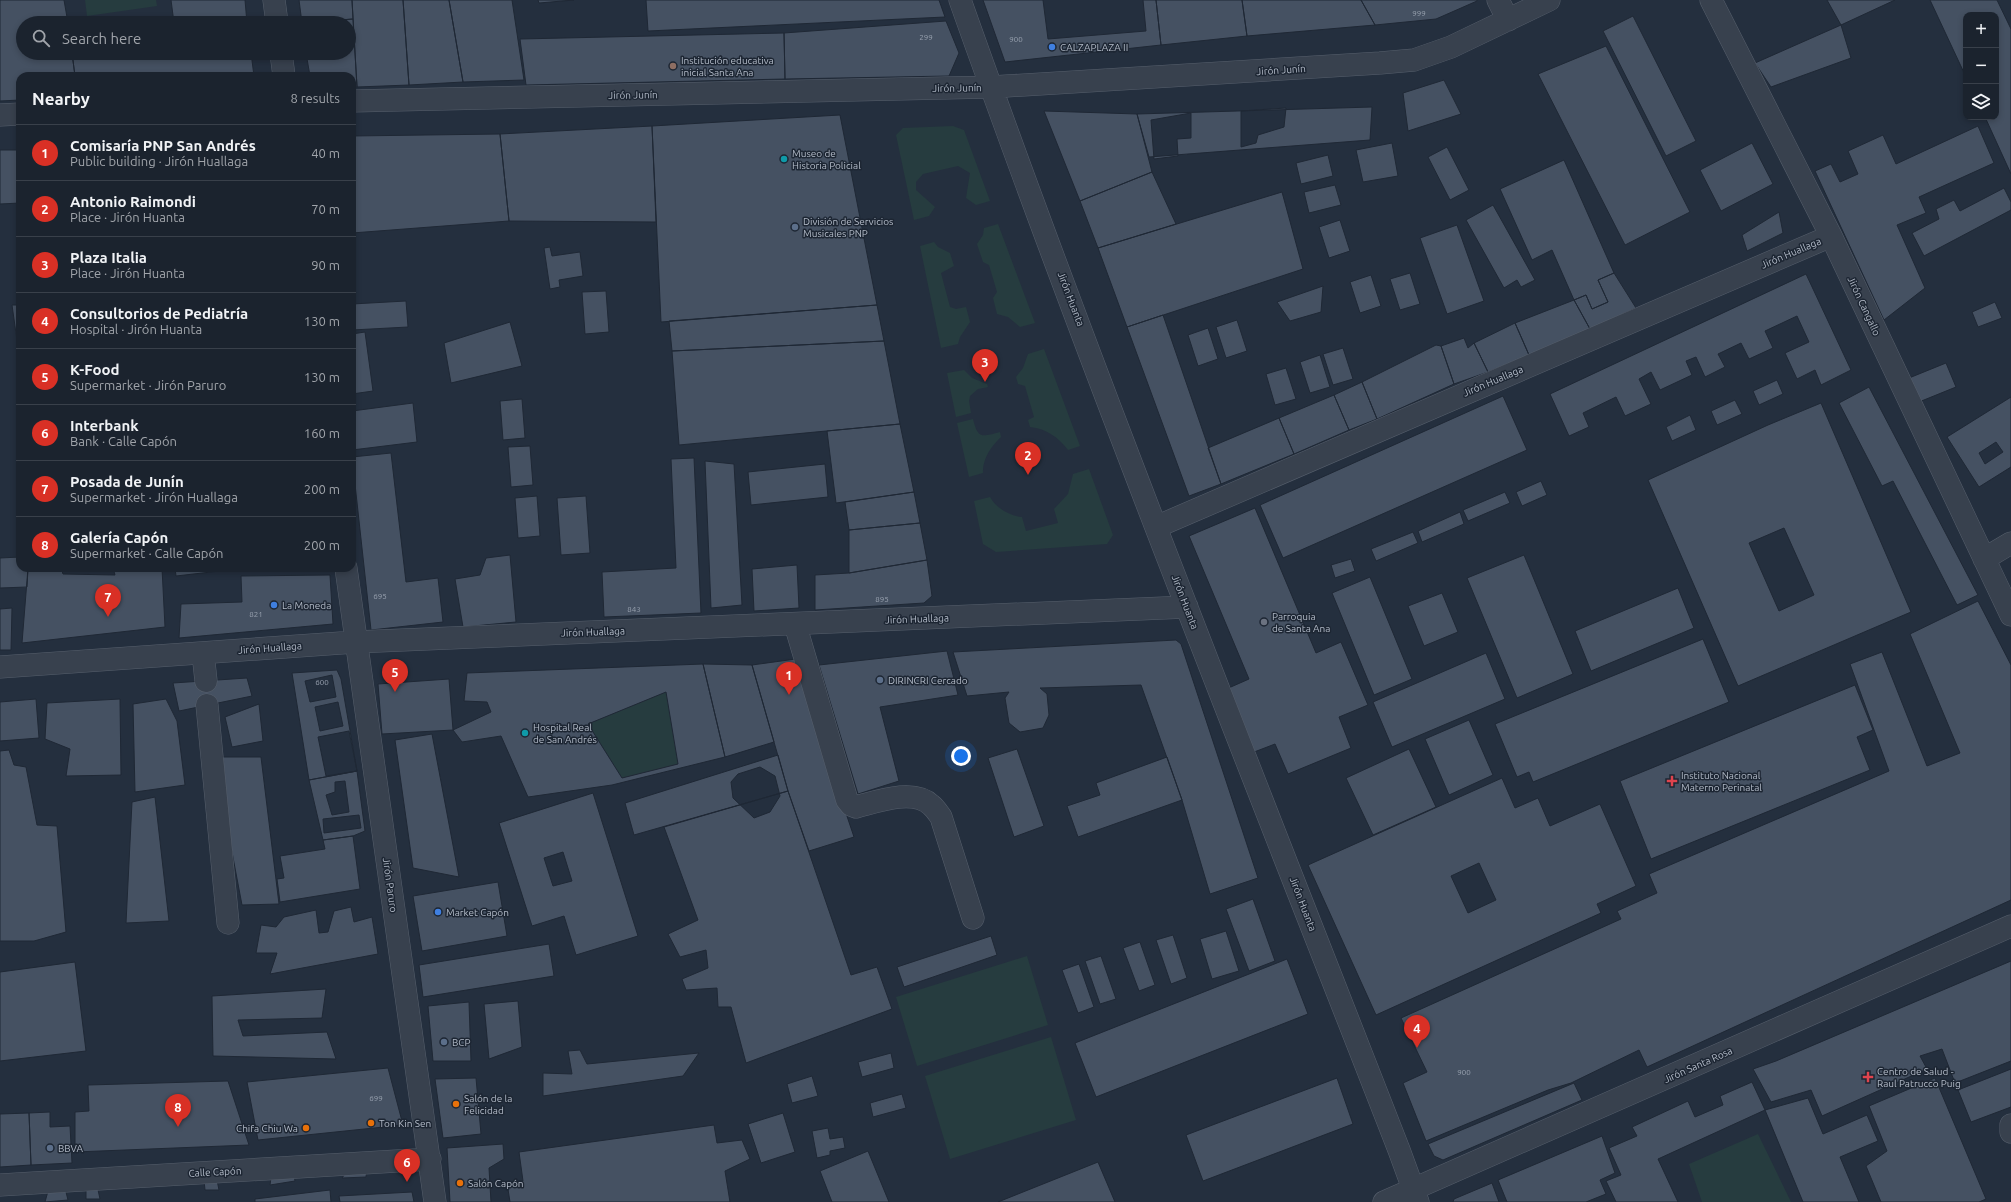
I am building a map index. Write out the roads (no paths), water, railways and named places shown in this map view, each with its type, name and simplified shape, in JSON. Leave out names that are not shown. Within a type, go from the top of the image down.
[{"type":"street","points":[[274,0],[276,16]]},
{"type":"street","name":"Jirón Huanta","points":[[960,0],[991,88],[1156,527],[1416,1196]]},
{"type":"street","points":[[1498,0],[1508,20]]},
{"type":"street","name":"Jirón Junín","points":[[356,101],[991,88],[1414,60],[1451,47],[1549,0]]},
{"type":"street","name":"Jirón Cangallo","points":[[1711,0],[1831,236],[2011,615]]},
{"type":"street","points":[[282,60],[283,72]]},
{"type":"street","points":[[0,115],[16,114]]},
{"type":"street","name":"Jirón Huallaga","points":[[1156,527],[1831,236]]},
{"type":"street","points":[[1984,559],[2011,543]]},
{"type":"street","name":"Jirón Paruro","points":[[346,572],[355,642],[436,1202]]},
{"type":"street","name":"Jirón Huallaga","points":[[0,667],[355,642],[1187,607]]},
{"type":"street","points":[[795,624],[848,800],[851,805],[856,807],[898,796],[920,799],[930,804],[941,817],[973,918]]},
{"type":"street","points":[[203,653],[206,680]]},
{"type":"street","points":[[207,705],[228,923]]},
{"type":"street","name":"Jirón Santa Rosa","points":[[1384,1202],[1416,1196],[2011,926]]},
{"type":"street","points":[[2011,1125],[2011,1132]]},
{"type":"street","name":"Calle Capón","points":[[0,1184],[430,1159]]},
{"type":"place","name":"CALZAPLAZA II","points":[[1052,47]]},
{"type":"place","name":"Institución educativa inicial Santa Ana","points":[[673,66]]},
{"type":"place","name":"Museo de Historia Policial","points":[[784,159]]},
{"type":"place","name":"División de Servicios Musicales PNP","points":[[795,227]]},
{"type":"place","name":"Plaza Italia","points":[[985,382]]},
{"type":"place","name":"Antonio Raimondi","points":[[1028,475]]},
{"type":"place","name":"La Moneda","points":[[274,605]]},
{"type":"place","name":"Posada de Junín","points":[[108,617]]},
{"type":"place","name":"Parroquia de Santa Ana","points":[[1264,622]]},
{"type":"place","name":"DIRINCRI Cercado","points":[[880,680]]},
{"type":"place","name":"K-Food","points":[[395,692]]},
{"type":"place","name":"Comisaría PNP San Andrés","points":[[789,695]]},
{"type":"place","name":"Hospital Real de San Andrés","points":[[525,733]]},
{"type":"place","name":"Instituto Nacional Materno Perinatal","points":[[1672,781]]},
{"type":"place","name":"Market Capón","points":[[438,912]]},
{"type":"place","name":"BCP","points":[[444,1042]]},
{"type":"place","name":"Consultorios de Pediatría","points":[[1417,1048]]},
{"type":"place","name":"Centro de Salud - Raul Patrucco Puig","points":[[1868,1077]]},
{"type":"place","name":"Salón de la Felicidad","points":[[456,1104]]},
{"type":"place","name":"Ton Kin Sen","points":[[371,1123]]},
{"type":"place","name":"Galería Capón","points":[[178,1127]]},
{"type":"place","name":"Chifa Chiu Wa","points":[[306,1128]]},
{"type":"place","name":"BBVA","points":[[50,1148]]},
{"type":"place","name":"Interbank","points":[[407,1182]]},
{"type":"place","name":"Salón Capón","points":[[460,1183]]}]
